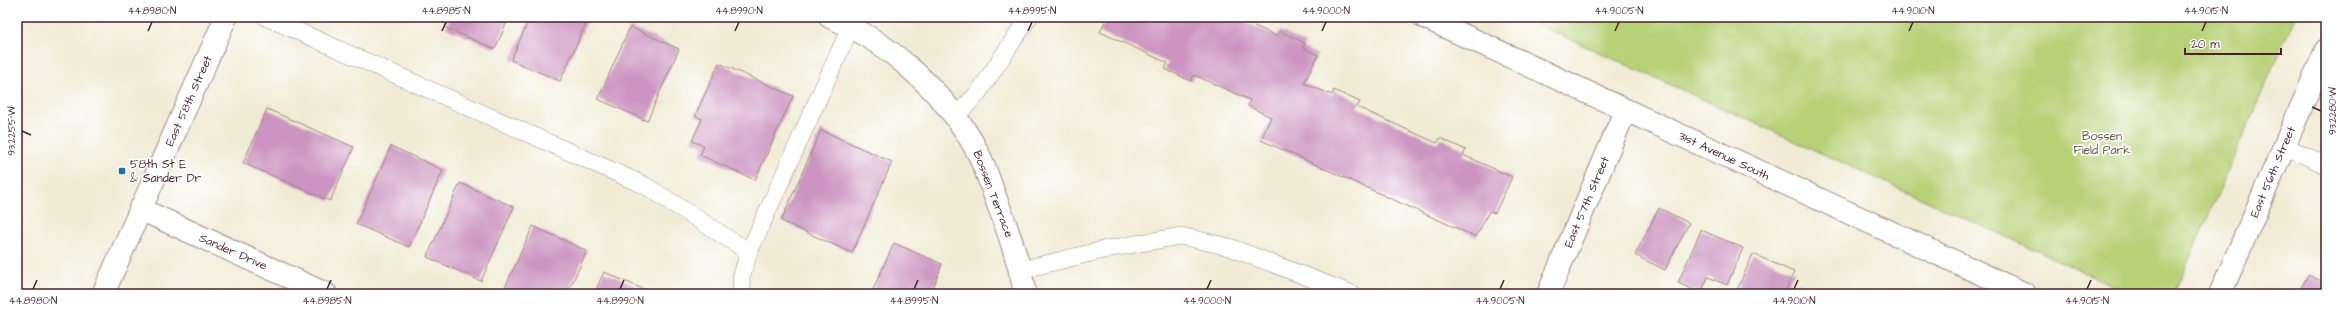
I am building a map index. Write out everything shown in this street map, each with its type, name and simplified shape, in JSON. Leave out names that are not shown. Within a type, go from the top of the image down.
[{"type":"street","name":"East 58th Street","points":[[103,294],[226,17]]},
{"type":"street","name":"Bossen Terrace","points":[[830,17],[851,26],[884,46],[936,94],[955,117],[977,151],[1021,270],[1025,294]]},
{"type":"street","name":"31st Avenue South","points":[[1424,17],[1625,111],[2025,294]]},
{"type":"street","name":"East 56th Street","points":[[2220,294],[2326,50]]},
{"type":"street","name":"East 57th Street","points":[[1548,294],[1625,111]]},
{"type":"street","name":"Sander Drive","points":[[140,210],[326,294]]},
{"type":"lane","points":[[266,17],[646,186],[749,252]]},
{"type":"lane","points":[[955,117],[978,93],[1029,17]]},
{"type":"lane","points":[[742,294],[741,278],[749,252],[851,26]]},
{"type":"lane","points":[[2284,146],[2326,165]]},
{"type":"lane","points":[[1021,270],[1107,249],[1180,236],[1229,247],[1352,294]]},
{"type":"green space","name":"Bossen Field Park","points":[[1521,17],[2295,17],[2174,294],[2132,294]]},
{"type":"building","points":[[450,17],[509,17],[495,49],[446,28]]},
{"type":"building","points":[[530,17],[589,17],[560,81],[511,60]]},
{"type":"building","points":[[1107,17],[1234,17],[1277,36],[1280,31],[1305,43],[1303,48],[1318,55],[1304,83],[1332,95],[1334,90],[1360,102],[1357,107],[1437,143],[1440,138],[1466,150],[1463,155],[1512,177],[1495,213],[1489,211],[1476,237],[1261,140],[1271,117],[1248,106],[1250,100],[1194,75],[1191,81],[1165,69],[1168,63],[1100,32]]},
{"type":"building","points":[[630,27],[679,49],[647,121],[598,99]]},
{"type":"building","points":[[719,63],[793,96],[755,180],[700,155],[704,146],[692,141],[702,119],[695,116]]},
{"type":"building","points":[[267,109],[354,147],[330,201],[243,163]]},
{"type":"building","points":[[821,130],[892,162],[852,253],[781,221]]},
{"type":"building","points":[[391,146],[443,170],[409,247],[356,224]]},
{"type":"building","points":[[460,183],[514,207],[481,281],[427,257]]},
{"type":"building","points":[[1659,208],[1689,223],[1665,270],[1635,255]]},
{"type":"building","points":[[533,226],[587,251],[567,294],[502,294]]},
{"type":"building","points":[[1701,230],[1743,248],[1727,285],[1708,277],[1701,293],[1678,283]]},
{"type":"building","points":[[894,243],[942,264],[931,294],[871,294]]},
{"type":"building","points":[[1753,254],[1794,272],[1784,294],[1746,294],[1737,290]]},
{"type":"building","points":[[604,272],[654,294],[594,294]]},
{"type":"building","points":[[2308,275],[2326,283],[2326,294],[2298,294]]},
{"type":"building","points":[[1802,287],[1819,294],[1799,294]]},
{"type":"place","name":"58th St E & Sander Dr","points":[[122,171]]}]
